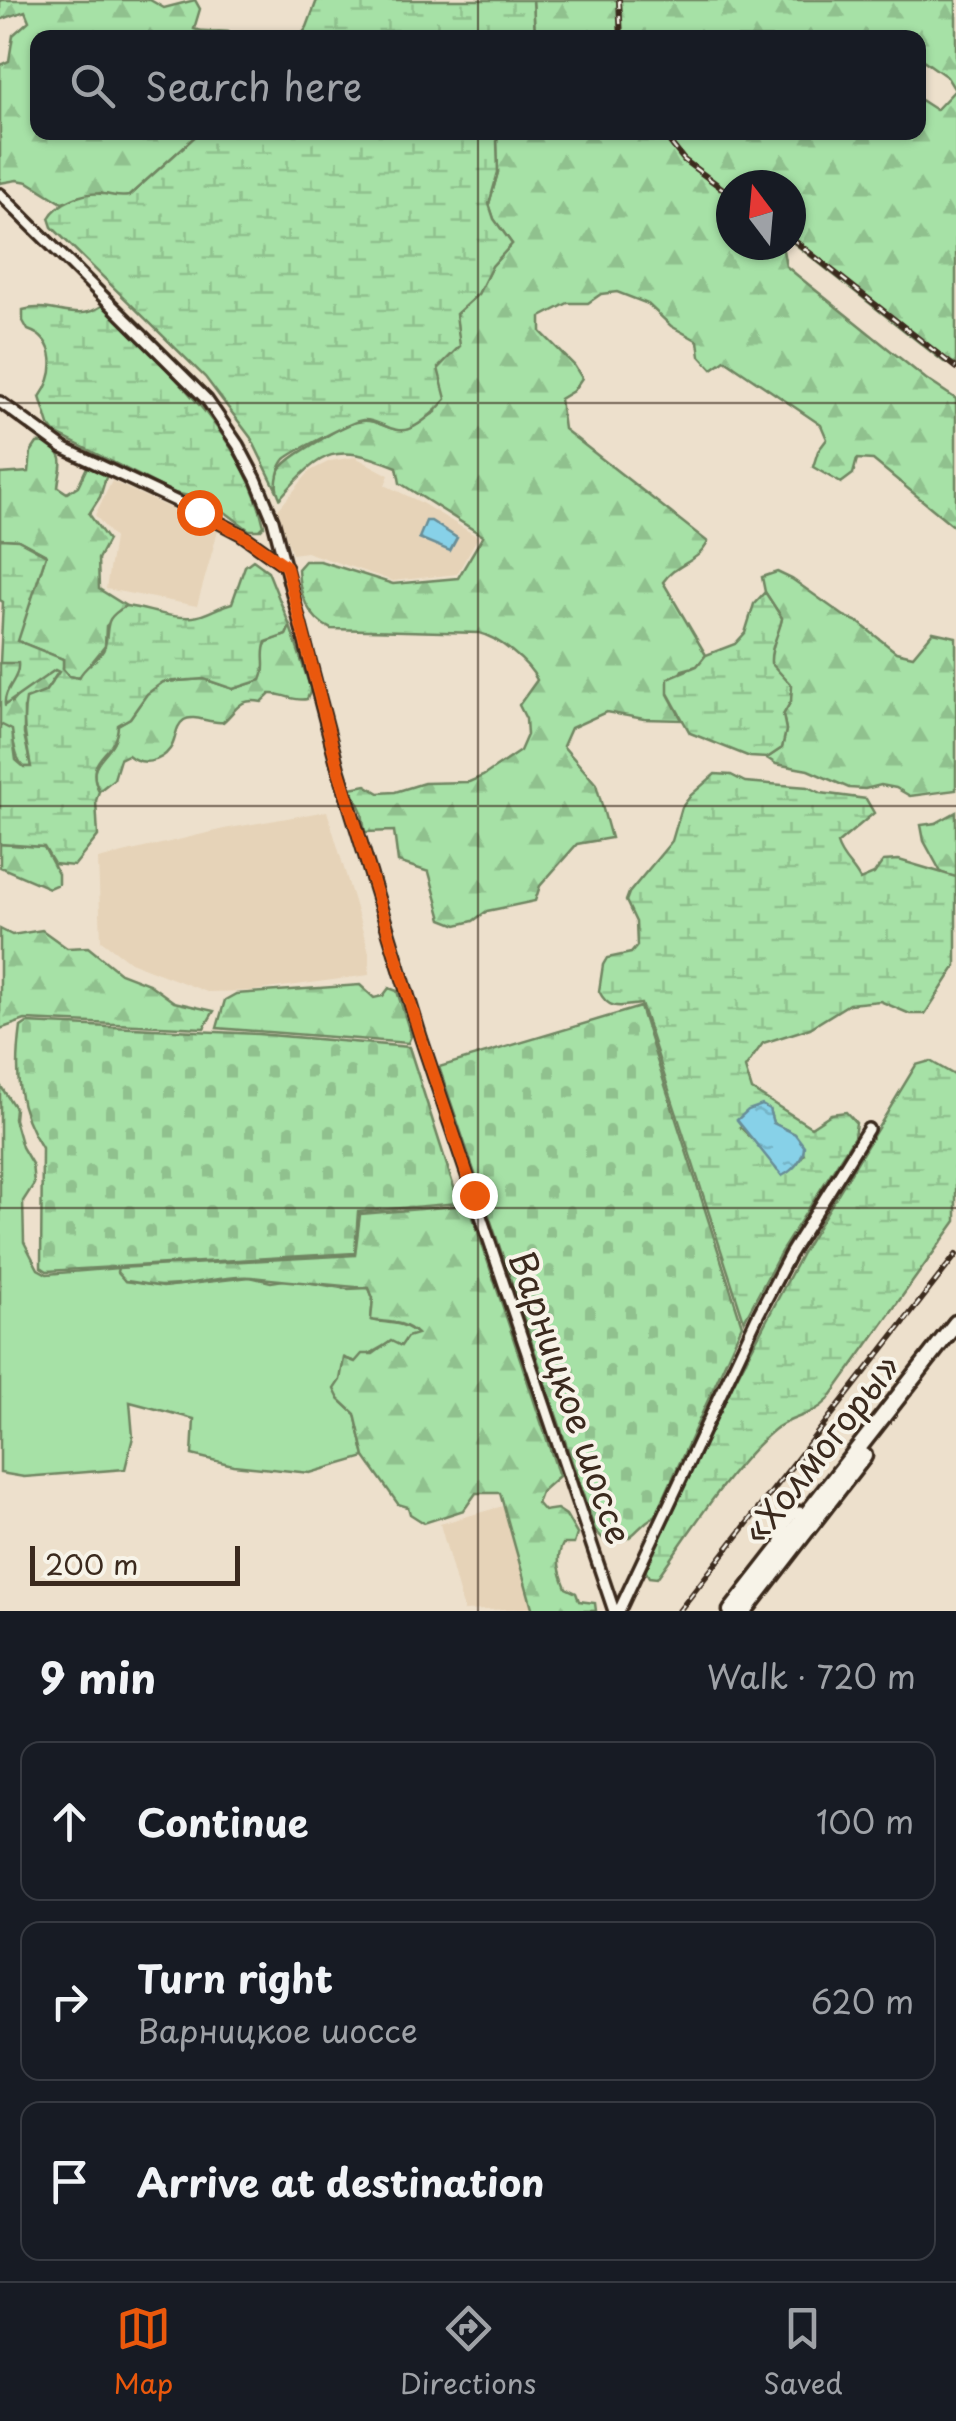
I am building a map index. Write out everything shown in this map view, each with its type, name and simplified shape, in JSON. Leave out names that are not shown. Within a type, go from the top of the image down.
[{"type":"highway","name":"«Холмогоры»","points":[[744,1611],[956,1323]]},
{"type":"highway","name":"«Холмогоры»","points":[[731,1611],[782,1545],[808,1522],[956,1337]]},
{"type":"street","name":"Варницкое шоссе","points":[[0,194],[206,400],[238,444],[256,479],[286,566],[338,768],[421,1038],[616,1611]]},
{"type":"street","points":[[0,402],[64,448],[241,534],[286,566]]},
{"type":"street","points":[[616,1611],[757,1316],[790,1254],[868,1129]]},
{"type":"shaded area","points":[[355,457],[389,475],[385,485],[478,537],[457,574],[393,581],[306,552],[292,554],[277,511],[310,471],[330,461]]},
{"type":"shaded area","points":[[112,481],[218,531],[197,606],[106,589],[114,538],[95,515]]},
{"type":"shaded area","points":[[327,811],[369,952],[369,975],[253,991],[207,992],[130,962],[101,940],[98,859],[224,829]]},
{"type":"shaded area","points":[[503,1506],[532,1608],[464,1611],[440,1524]]},
{"type":"green space","points":[[0,0],[150,0],[164,8],[195,0],[200,9],[194,29],[200,30],[30,30],[30,140],[191,140],[129,196],[100,193],[62,203],[28,182],[0,183],[0,65],[9,61],[13,35],[29,21],[25,11],[0,20]]},
{"type":"green space","points":[[317,0],[533,0],[535,30],[305,30]]},
{"type":"green space","points":[[533,0],[956,0],[956,363],[944,362],[806,253],[806,170],[716,170],[716,260],[785,260],[786,266],[956,399],[956,528],[873,460],[857,459],[853,474],[841,483],[813,467],[827,439],[821,425],[725,360],[712,369],[700,356],[698,341],[671,326],[648,304],[617,292],[601,294],[588,303],[568,303],[541,317],[541,332],[582,378],[573,391],[560,399],[564,429],[708,542],[663,582],[706,655],[697,666],[682,670],[668,694],[682,720],[606,712],[571,728],[563,746],[596,784],[611,838],[577,844],[540,886],[535,901],[487,911],[473,921],[457,925],[442,919],[429,872],[398,862],[394,831],[365,832],[362,812],[351,788],[366,785],[379,793],[395,792],[424,783],[469,782],[483,776],[520,751],[527,735],[526,719],[519,705],[537,680],[512,651],[479,633],[331,629],[323,624],[306,604],[300,587],[298,569],[305,561],[320,561],[393,584],[458,578],[483,536],[400,483],[397,467],[376,459],[344,453],[331,455],[308,469],[280,498],[279,472],[296,455],[349,424],[369,421],[403,430],[436,412],[438,368],[459,346],[456,314],[478,294],[492,266],[512,244],[494,219],[489,204],[498,172],[497,140],[926,140],[926,104],[936,110],[955,90],[947,77],[926,62],[926,30],[535,30]]},
{"type":"green space","points":[[191,140],[497,140],[498,172],[489,204],[494,219],[512,244],[492,266],[478,294],[456,314],[460,346],[438,368],[446,399],[434,412],[403,430],[363,420],[336,431],[285,459],[276,489],[251,438],[205,377],[52,227],[49,218],[53,212],[73,199],[88,194],[129,196]]},
{"type":"green space","points":[[103,305],[200,405],[221,433],[254,493],[264,526],[260,530],[249,530],[209,500],[174,493],[55,433],[49,425],[40,397],[51,369],[49,350],[38,335],[28,330],[23,310],[44,308],[83,313]]},
{"type":"green space","points":[[47,442],[61,458],[58,487],[67,493],[78,486],[88,465],[106,477],[89,514],[108,540],[98,559],[99,589],[126,606],[106,626],[105,646],[79,678],[69,676],[63,669],[63,659],[17,641],[46,555],[18,540],[0,539],[0,474],[29,472],[31,452],[37,443]]},
{"type":"green space","points":[[0,539],[18,540],[46,555],[18,641],[63,659],[63,669],[69,676],[79,678],[100,655],[110,619],[118,611],[126,606],[176,617],[203,615],[232,603],[245,566],[253,560],[268,571],[290,626],[286,635],[266,642],[261,680],[233,689],[204,679],[163,682],[147,694],[130,718],[118,725],[112,744],[95,770],[99,791],[98,836],[74,866],[54,864],[44,847],[0,844],[0,724],[12,730],[16,760],[31,767],[24,725],[26,699],[45,692],[59,672],[55,670],[5,705],[18,663],[0,663]]},
{"type":"green space","points":[[777,572],[858,622],[896,652],[913,656],[933,632],[956,637],[956,790],[910,796],[881,785],[849,788],[767,758],[782,748],[786,730],[783,715],[791,701],[776,676],[770,655],[782,618],[765,592],[762,577]]},
{"type":"green space","points":[[765,592],[782,618],[771,663],[792,686],[791,701],[783,715],[786,730],[782,748],[767,758],[750,757],[690,733],[668,693],[668,678],[697,666],[706,655],[735,644],[745,633],[754,604]]},
{"type":"green space","points":[[290,626],[311,690],[307,699],[270,694],[262,702],[244,703],[223,722],[184,720],[166,754],[150,761],[128,755],[120,759],[114,779],[99,791],[95,779],[97,763],[112,744],[117,725],[130,718],[147,693],[163,682],[204,679],[233,689],[261,680],[262,651],[267,642],[286,635]]},
{"type":"green space","points":[[18,662],[19,672],[9,689],[12,702],[23,689],[59,671],[45,692],[24,708],[24,734],[31,767],[20,762],[10,735],[0,724],[0,663]]},
{"type":"green space","points":[[715,774],[866,799],[874,813],[837,844],[860,880],[874,874],[883,861],[899,860],[956,877],[956,966],[925,1014],[910,1014],[880,1001],[849,1004],[810,1028],[763,1043],[745,1068],[752,1090],[811,1127],[831,1114],[846,1112],[856,1123],[854,1137],[781,1252],[744,1321],[641,1004],[612,1005],[599,991],[607,958],[631,953],[637,946],[636,922],[626,901],[672,841],[682,807]],"holes":[[[769,1109],[773,1123],[795,1134],[804,1154],[795,1166],[777,1170],[769,1155],[740,1127]]]},
{"type":"green space","points":[[956,812],[956,879],[942,874],[924,841],[921,825],[936,823]]},
{"type":"green space","points":[[0,844],[44,847],[58,874],[58,884],[49,888],[0,867]]},
{"type":"green space","points":[[0,929],[12,935],[42,930],[67,948],[88,947],[120,973],[149,984],[174,1002],[214,1011],[204,1028],[25,1020],[0,1029]]},
{"type":"green space","points":[[360,985],[374,998],[383,996],[389,988],[397,991],[411,1036],[408,1043],[217,1028],[225,1000],[236,994]]},
{"type":"green space","points":[[640,1007],[742,1325],[656,1515],[630,1536],[607,1543],[595,1530],[439,1067]]},
{"type":"green space","points":[[27,1023],[258,1034],[409,1047],[459,1203],[358,1212],[355,1253],[47,1271],[41,1267],[42,1148],[22,1104],[18,1075],[21,1027]]},
{"type":"green space","points":[[930,1061],[956,1076],[956,1221],[828,1400],[780,1425],[758,1445],[712,1500],[657,1578],[649,1577],[645,1570],[732,1386],[802,1253],[916,1065]]},
{"type":"green space","points":[[0,1085],[15,1108],[22,1147],[32,1164],[34,1184],[23,1201],[24,1242],[38,1269],[47,1274],[118,1268],[125,1281],[163,1287],[250,1277],[271,1282],[290,1279],[347,1289],[369,1288],[373,1298],[371,1320],[401,1325],[417,1334],[401,1346],[391,1342],[355,1362],[345,1358],[339,1399],[355,1414],[365,1457],[310,1473],[233,1465],[192,1455],[194,1419],[130,1402],[133,1437],[125,1469],[24,1477],[0,1473]]},
{"type":"green space","points":[[469,1205],[559,1476],[541,1492],[537,1503],[544,1511],[557,1509],[566,1515],[577,1534],[574,1544],[563,1544],[560,1571],[566,1588],[576,1593],[579,1601],[595,1603],[596,1611],[533,1611],[500,1493],[476,1493],[464,1510],[424,1523],[410,1514],[408,1507],[398,1504],[365,1457],[355,1414],[334,1389],[344,1358],[355,1362],[362,1354],[373,1354],[391,1341],[401,1346],[407,1337],[417,1334],[401,1324],[371,1320],[373,1298],[369,1288],[240,1277],[159,1286],[125,1281],[117,1272],[118,1268],[355,1255],[360,1214]]},
{"type":"water","points":[[426,521],[457,538],[450,551],[419,538]]},
{"type":"water","points":[[762,1105],[769,1109],[773,1123],[795,1134],[804,1146],[798,1163],[782,1176],[737,1120]]},
{"type":"railway","points":[[619,0],[621,30]]},
{"type":"railway","points":[[668,140],[684,160],[716,184]]},
{"type":"railway","points":[[806,250],[956,368]]},
{"type":"railway","points":[[679,1611],[956,1255]]},
{"type":"route","points":[[199,512],[241,534],[286,566],[338,768],[474,1195]]}]
